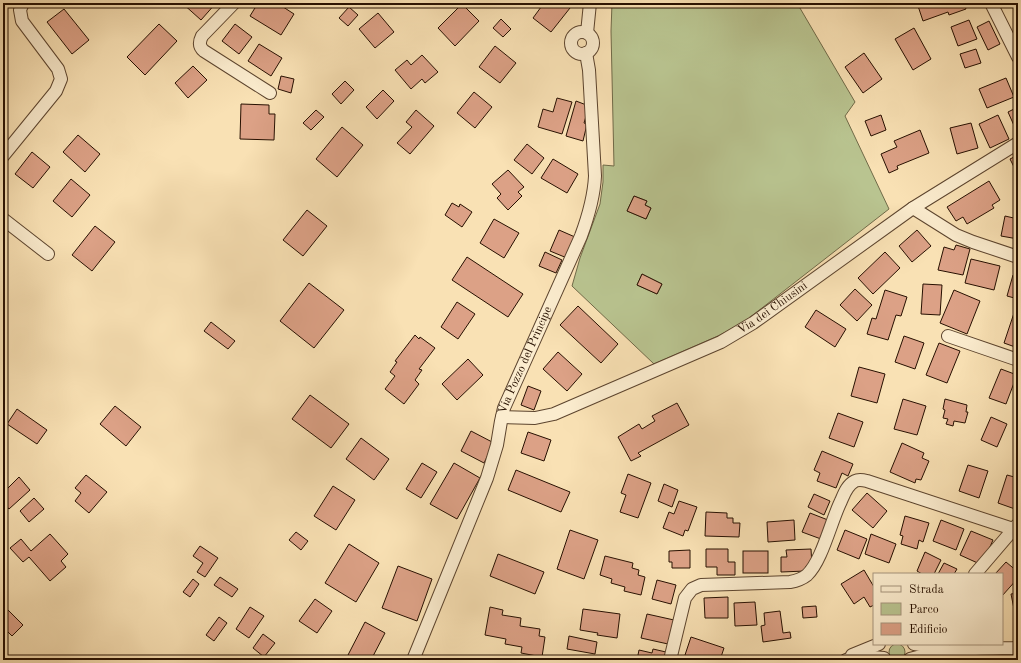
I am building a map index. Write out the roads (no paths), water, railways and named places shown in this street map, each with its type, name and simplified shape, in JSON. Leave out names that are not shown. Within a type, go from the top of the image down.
[{"type":"street","points":[[3,156],[56,91],[61,79],[58,69],[22,21],[20,10],[23,3]]},
{"type":"street","points":[[234,3],[202,36],[200,46],[204,51],[270,93]]},
{"type":"street","points":[[587,33],[590,3]]},
{"type":"street","points":[[991,3],[1018,57]]},
{"type":"street","points":[[584,31],[592,38],[593,45],[592,49],[586,53],[582,54],[576,52],[573,49],[571,42],[572,38],[577,33],[584,31]]},
{"type":"street","name":"Via Pozzo del Principe","points":[[413,660],[487,478],[497,445],[506,404],[580,236],[592,204],[595,176],[590,70],[586,53]]},
{"type":"street","name":"Via dei Chiusini","points":[[502,417],[535,418],[554,414],[726,339],[754,323],[913,208],[1018,143]]},
{"type":"street","points":[[913,208],[956,235],[1018,257]]},
{"type":"street","points":[[3,219],[48,254]]},
{"type":"street","points":[[948,336],[1018,360]]},
{"type":"street","points":[[670,660],[684,603],[687,595],[692,589],[701,585],[790,582],[804,578],[818,560],[832,522],[846,491],[856,480],[867,481],[1015,526],[976,573]]},
{"type":"street","points":[[844,660],[850,655],[876,645]]},
{"type":"street","points":[[844,660],[860,656],[885,659],[884,649],[886,645]]},
{"type":"street","points":[[910,645],[912,651],[910,660]]},
{"type":"street","points":[[921,645],[956,650]]},
{"type":"street","points":[[910,660],[923,655],[956,650],[1018,648]]}]
